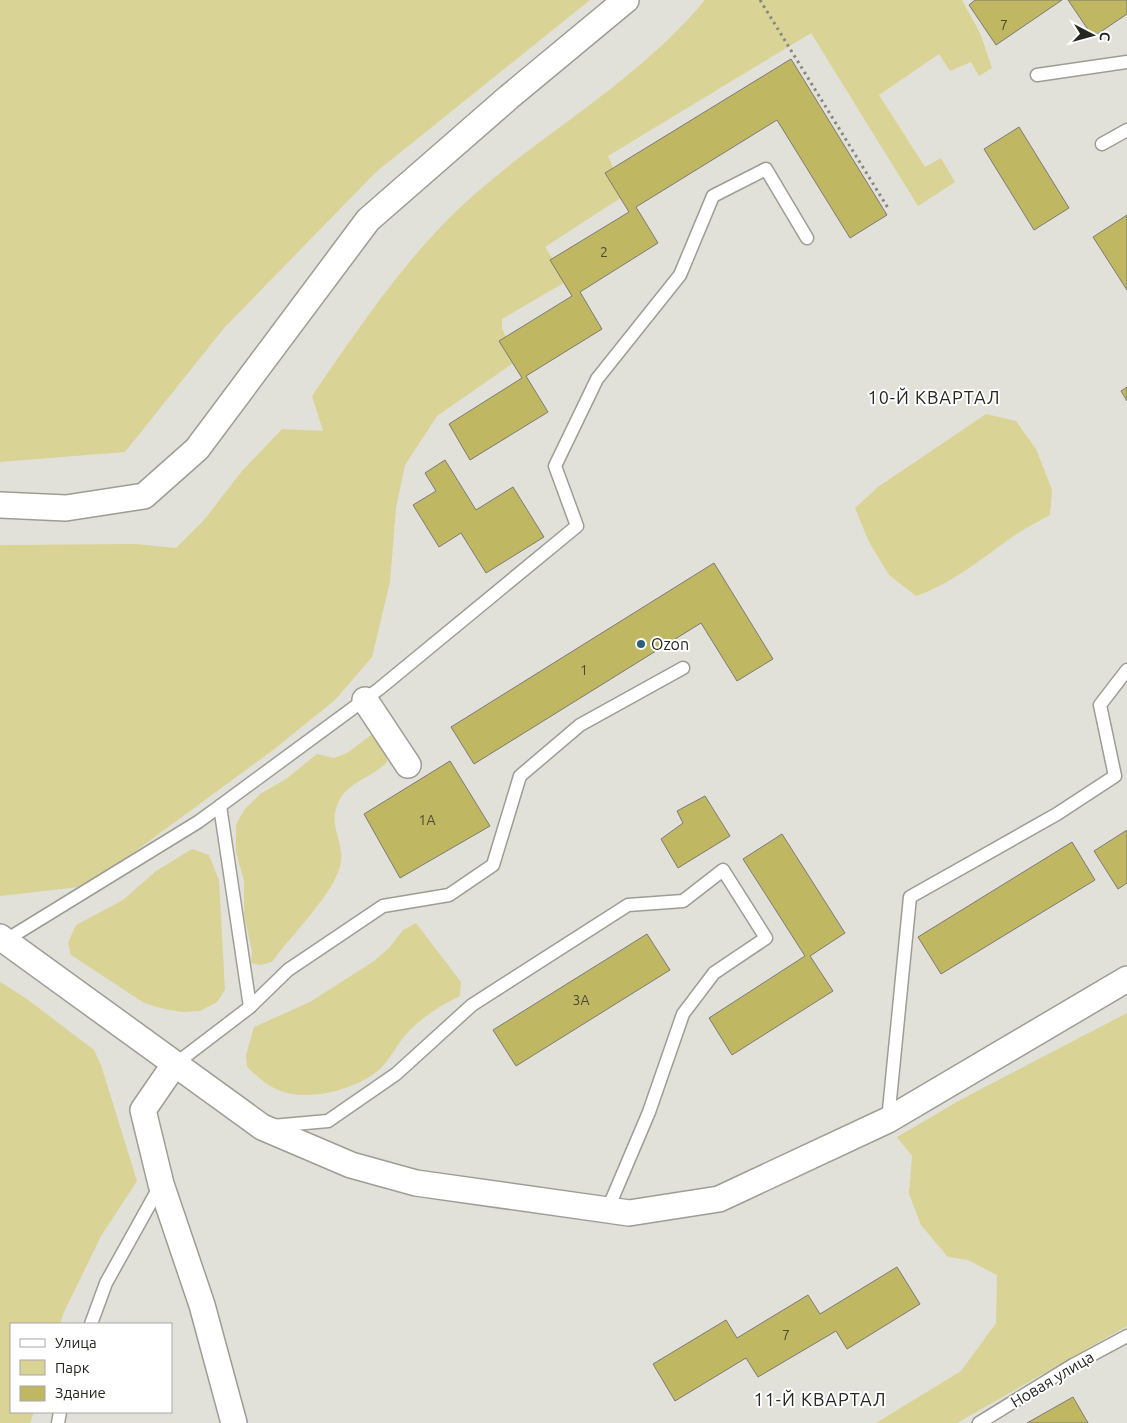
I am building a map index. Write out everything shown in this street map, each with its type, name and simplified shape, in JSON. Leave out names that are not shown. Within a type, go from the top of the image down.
[{"type":"street","points":[[0,505],[66,508],[144,496],[197,449],[368,220],[626,0]]},
{"type":"street","points":[[365,700],[408,765]]},
{"type":"street","points":[[3,938],[174,1065],[262,1127],[351,1165],[416,1183],[608,1211],[629,1212],[719,1199],[888,1120],[1127,979]]},
{"type":"street","points":[[174,1065],[143,1110],[161,1184],[202,1306],[234,1423]]},
{"type":"lane","points":[[1037,75],[1127,62]]},
{"type":"lane","points":[[1102,144],[1127,130]]},
{"type":"lane","points":[[3,938],[198,822],[365,700],[577,526],[555,466],[597,379],[680,275],[713,196],[766,169],[807,238]]},
{"type":"lane","points":[[174,1065],[250,1007],[288,970],[383,906],[449,895],[493,865],[520,776],[580,725],[683,668]]},
{"type":"lane","points":[[888,1120],[910,897],[1056,814],[1115,776],[1100,705],[1127,670]]},
{"type":"lane","points":[[220,806],[250,1007]]},
{"type":"lane","points":[[262,1127],[328,1121],[396,1074],[472,1005],[628,906],[683,901],[723,870],[766,938],[714,973],[683,1014],[649,1112],[608,1211]]},
{"type":"lane","points":[[91,1323],[106,1283],[161,1184]]},
{"type":"lane","name":"Новая улица","points":[[978,1423],[1073,1365],[1127,1336]]},
{"type":"path","points":[[760,0],[888,208]]},
{"type":"green space","points":[[0,0],[590,0],[376,172],[224,328],[125,452],[0,462]]},
{"type":"green space","points":[[705,0],[962,0],[980,33],[992,68],[979,76],[971,62],[950,71],[939,54],[879,95],[925,167],[941,158],[955,182],[918,206],[811,33],[608,156],[625,195],[545,247],[567,281],[502,319],[502,328],[516,361],[437,416],[405,465],[396,508],[390,582],[372,657],[335,700],[273,750],[88,886],[0,896],[0,545],[135,544],[176,548],[204,520],[242,471],[282,429],[323,431],[312,396],[390,286],[457,210],[511,164],[626,77],[680,28]]},
{"type":"green space","points":[[986,414],[1016,421],[1036,449],[1052,490],[1050,515],[1012,537],[954,577],[916,596],[889,575],[869,542],[855,508],[878,487]]},
{"type":"green space","points":[[375,732],[387,751],[387,762],[349,788],[340,799],[336,808],[335,824],[341,854],[338,874],[322,900],[272,962],[260,965],[251,963],[252,951],[244,915],[244,881],[236,852],[236,825],[244,810],[260,794],[286,779],[317,754],[334,758],[347,753]]},
{"type":"green space","points":[[192,849],[209,855],[219,880],[225,990],[217,1002],[200,1011],[182,1012],[144,1003],[71,955],[68,943],[76,925],[123,900],[156,871]]},
{"type":"green space","points":[[416,923],[461,982],[460,996],[433,1011],[405,1035],[382,1067],[361,1082],[333,1092],[303,1095],[290,1094],[274,1088],[247,1067],[246,1055],[254,1027],[310,1002],[374,961],[389,948],[403,930]]},
{"type":"green space","points":[[0,982],[27,999],[94,1050],[101,1065],[137,1181],[101,1236],[60,1323],[10,1323],[10,1413],[34,1413],[30,1423],[0,1423]]},
{"type":"green space","points":[[1127,1013],[1127,1326],[957,1423],[876,1423],[961,1371],[996,1323],[997,1275],[968,1260],[948,1257],[921,1225],[909,1194],[912,1156],[897,1137],[962,1099]]},
{"type":"building","points":[[975,0],[1062,0],[996,45],[969,5]]},
{"type":"building","points":[[1068,0],[1127,0],[1127,14],[1093,37]]},
{"type":"building","points":[[791,59],[887,215],[850,238],[777,120],[636,207],[658,243],[580,292],[602,329],[526,376],[548,412],[470,460],[449,424],[522,378],[499,341],[572,296],[550,260],[629,212],[605,173]]},
{"type":"building","points":[[1019,127],[1069,208],[1034,230],[984,149]]},
{"type":"building","points":[[1127,215],[1127,290],[1093,237]]},
{"type":"building","points":[[1127,387],[1127,401],[1121,391]]},
{"type":"building","points":[[445,460],[476,510],[513,487],[544,537],[486,573],[461,533],[439,547],[413,505],[436,491],[425,473]]},
{"type":"building","points":[[714,563],[773,659],[737,681],[701,623],[474,764],[451,727]]},
{"type":"building","points":[[450,761],[490,826],[400,878],[364,814]]},
{"type":"building","points":[[705,796],[730,836],[678,868],[661,839],[683,823],[677,811]]},
{"type":"building","points":[[1127,830],[1127,883],[1118,889],[1094,851]]},
{"type":"building","points":[[782,834],[845,933],[810,956],[833,991],[732,1055],[709,1018],[805,956],[743,859]]},
{"type":"building","points":[[1072,842],[1095,880],[941,974],[918,937]]},
{"type":"building","points":[[647,934],[670,970],[516,1066],[493,1030]]},
{"type":"building","points":[[897,1267],[920,1304],[847,1349],[836,1331],[758,1377],[746,1358],[675,1401],[653,1364],[726,1320],[737,1338],[808,1295],[820,1314]]},
{"type":"building","points":[[1073,1397],[1088,1423],[1027,1423]]},
{"type":"place","name":"Ozon","points":[[641,644]]},
{"type":"district","name":"10-Й КВАРТАЛ","points":[[934,398]]},
{"type":"district","name":"11-Й КВАРТАЛ","points":[[820,1400]]}]
